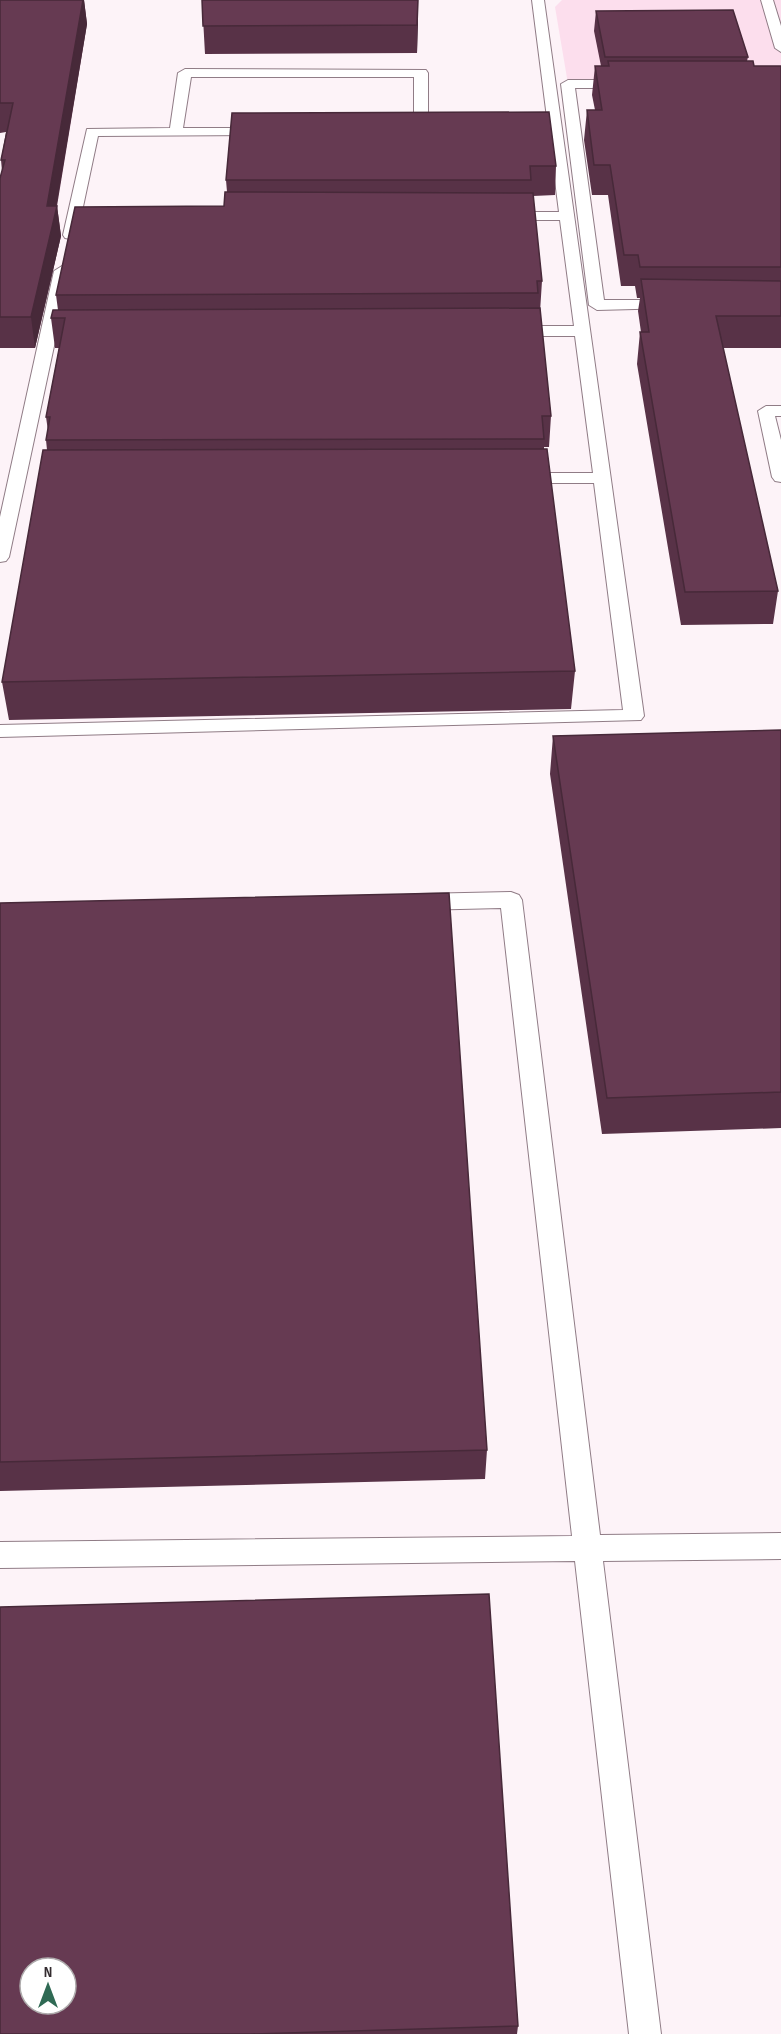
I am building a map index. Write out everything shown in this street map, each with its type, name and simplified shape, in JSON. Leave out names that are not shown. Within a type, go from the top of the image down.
[{"type":"lane","points":[[0,731],[634,716],[567,216],[550,131],[538,0]]},
{"type":"lane","points":[[767,0],[781,48]]},
{"type":"lane","points":[[176,132],[185,73],[421,73],[420,131]]},
{"type":"lane","points":[[639,84],[568,84],[597,305],[678,305]]},
{"type":"lane","points":[[0,557],[23,479],[55,333],[66,253],[80,215],[92,132],[269,132]]},
{"type":"lane","points":[[485,216],[567,216]]},
{"type":"lane","points":[[499,331],[582,331]]},
{"type":"lane","points":[[781,411],[766,411],[781,477]]},
{"type":"lane","points":[[506,478],[602,478]]},
{"type":"lane","points":[[392,902],[511,900],[645,2034]]},
{"type":"lane","points":[[0,1555],[781,1546]]},
{"type":"shaded area","points":[[562,0],[781,0],[781,84],[568,84],[555,7]]},
{"type":"building","points":[[0,0],[83,0],[47,206],[57,206],[31,317],[0,317],[0,178],[5,160],[1,160],[13,103],[0,103]]},
{"type":"building","points":[[202,0],[418,0],[417,25],[203,26]]},
{"type":"building","points":[[733,10],[748,57],[605,57],[596,11]]},
{"type":"building","points":[[608,61],[753,61],[754,66],[781,66],[781,267],[640,267],[638,255],[624,255],[610,165],[594,165],[587,110],[602,110],[595,66],[609,66]]},
{"type":"building","points":[[549,112],[556,166],[530,166],[531,180],[226,180],[232,113]]},
{"type":"building","points":[[225,192],[533,193],[542,281],[537,281],[538,293],[56,295],[75,207],[224,206]]},
{"type":"building","points":[[641,279],[781,281],[781,316],[716,316],[778,591],[685,592],[640,332],[649,332]]},
{"type":"building","points":[[540,308],[551,416],[542,416],[544,439],[46,440],[50,417],[46,417],[65,318],[51,318],[53,310]]},
{"type":"building","points":[[547,449],[575,671],[2,682],[43,450]]},
{"type":"building","points":[[781,730],[781,1092],[607,1098],[553,736]]},
{"type":"building","points":[[449,893],[487,1450],[0,1462],[0,903]]},
{"type":"building","points":[[489,1594],[518,2026],[250,2034],[0,2034],[0,1607]]}]
